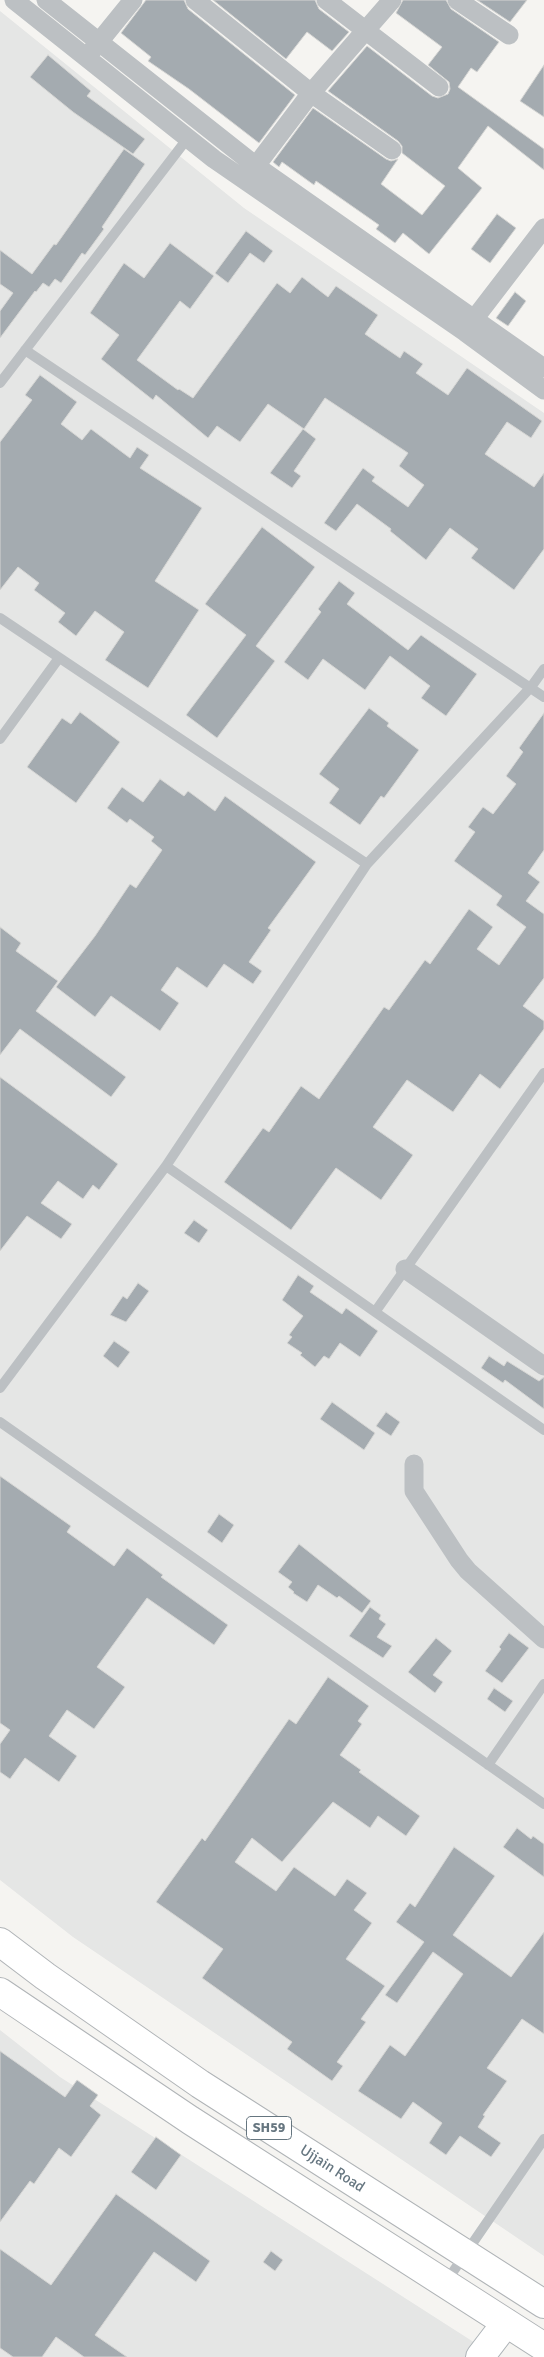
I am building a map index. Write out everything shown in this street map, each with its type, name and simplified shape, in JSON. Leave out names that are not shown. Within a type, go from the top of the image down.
[{"type":"main road","name":"Ujjain Road","points":[[0,1942],[45,1976],[200,2084],[544,2304]]},
{"type":"main road","name":"SH59","points":[[0,1992],[182,2115],[544,2347]]},
{"type":"main road","points":[[480,2357],[506,2322]]},
{"type":"street","points":[[14,0],[187,139],[250,174],[470,325],[544,368]]},
{"type":"street","points":[[46,0],[250,174]]},
{"type":"street","points":[[86,58],[133,0]]},
{"type":"street","points":[[195,0],[312,93],[392,150]]},
{"type":"street","points":[[326,0],[439,87]]},
{"type":"street","points":[[250,174],[312,93],[392,0]]},
{"type":"street","points":[[457,0],[509,35]]},
{"type":"street","points":[[470,325],[544,228]]},
{"type":"street","points":[[470,325],[544,390]]},
{"type":"street","points":[[405,1269],[544,1366]]},
{"type":"street","points":[[414,1464],[414,1491],[459,1560],[468,1571],[544,1639]]},
{"type":"lane","points":[[0,383],[187,139]]},
{"type":"lane","points":[[25,350],[544,696]]},
{"type":"lane","points":[[0,618],[367,864]]},
{"type":"lane","points":[[0,738],[59,658]]},
{"type":"lane","points":[[0,1388],[166,1166],[367,864],[531,687],[544,669]]},
{"type":"lane","points":[[375,1312],[544,1073]]},
{"type":"lane","points":[[166,1166],[544,1430]]},
{"type":"lane","points":[[0,1422],[544,1804]]},
{"type":"lane","points":[[488,1765],[544,1684]]},
{"type":"lane","points":[[445,2284],[544,2139]]},
{"type":"shaded area","points":[[0,11],[244,208],[544,413],[544,2256],[73,1937],[0,1880]]},
{"type":"shaded area","points":[[0,2030],[60,2077],[497,2357],[0,2357]]},
{"type":"building","points":[[146,0],[184,0],[188,9],[295,95],[259,143],[189,89],[148,61],[151,57],[121,33]]},
{"type":"building","points":[[213,0],[315,0],[319,9],[349,32],[332,51],[307,32],[286,59]]},
{"type":"building","points":[[403,0],[446,0],[451,9],[499,42],[477,72],[471,68],[458,87],[544,149],[544,170],[488,126],[458,168],[482,188],[429,254],[403,233],[395,243],[376,229],[379,225],[316,181],[314,185],[282,162],[279,167],[273,162],[313,108],[386,159],[391,161],[398,159],[381,184],[422,215],[445,186],[402,153],[402,146],[398,141],[328,91],[367,46],[432,96],[438,98],[448,94],[450,89],[449,82],[428,65],[442,47],[396,13]]},
{"type":"building","points":[[477,0],[527,0],[510,22]]},
{"type":"building","points":[[48,55],[91,91],[87,96],[145,139],[133,154],[73,112],[30,77]]},
{"type":"building","points":[[544,65],[544,117],[520,101]]},
{"type":"building","points":[[124,149],[145,164],[102,227],[104,229],[85,255],[82,253],[61,283],[55,279],[49,287],[43,283],[35,291],[0,338],[0,311],[13,293],[0,284],[0,250],[32,274],[54,244],[56,245]]},
{"type":"building","points":[[497,214],[516,228],[490,263],[471,249]]},
{"type":"building","points":[[246,231],[273,251],[264,263],[250,253],[228,283],[215,273]]},
{"type":"building","points":[[170,243],[214,276],[190,309],[180,301],[137,360],[178,390],[193,398],[277,283],[290,293],[302,277],[328,297],[336,286],[378,315],[365,334],[400,358],[404,351],[423,364],[416,373],[448,395],[467,368],[542,421],[531,438],[507,422],[485,454],[534,487],[544,473],[544,549],[514,590],[471,558],[478,549],[450,528],[426,560],[390,531],[391,529],[357,504],[336,531],[324,523],[363,468],[375,477],[372,481],[408,507],[424,485],[399,466],[408,453],[325,398],[304,429],[268,404],[240,442],[217,426],[208,438],[156,395],[153,400],[101,359],[119,335],[90,313],[124,263],[144,278]]},
{"type":"building","points":[[515,292],[526,301],[508,326],[496,318]]},
{"type":"building","points":[[40,375],[77,402],[61,424],[82,440],[91,429],[130,458],[137,447],[149,455],[140,468],[202,508],[155,581],[199,610],[148,688],[105,660],[124,632],[95,611],[76,636],[58,622],[65,613],[34,590],[39,583],[18,567],[0,590],[0,442],[32,400],[25,395]]},
{"type":"building","points":[[303,429],[316,439],[294,471],[301,476],[292,488],[270,473]]},
{"type":"building","points":[[262,527],[315,567],[256,646],[275,661],[217,738],[186,715],[246,635],[205,604]]},
{"type":"building","points":[[339,581],[355,593],[347,604],[408,650],[421,635],[477,674],[446,716],[421,698],[430,686],[390,656],[365,690],[323,659],[308,680],[284,662],[321,612],[318,609]]},
{"type":"building","points":[[369,708],[389,723],[387,726],[419,750],[384,798],[381,796],[360,825],[329,803],[339,789],[319,774]]},
{"type":"building","points":[[80,712],[120,742],[76,803],[27,767],[62,718],[71,724]]},
{"type":"building","points":[[544,713],[544,850],[528,873],[540,882],[526,901],[544,914],[544,978],[523,1006],[544,1021],[544,1029],[500,1089],[480,1074],[453,1112],[407,1080],[373,1127],[413,1155],[381,1200],[336,1168],[291,1230],[224,1182],[263,1128],[269,1132],[301,1086],[319,1099],[384,1007],[389,1010],[425,960],[430,964],[469,909],[493,927],[477,949],[499,965],[526,927],[496,905],[502,896],[454,861],[475,832],[468,827],[483,807],[493,814],[516,784],[506,776],[523,752],[519,748]]},
{"type":"building","points":[[160,779],[184,796],[188,791],[215,811],[225,796],[316,862],[268,928],[271,930],[249,962],[262,971],[253,984],[224,964],[207,988],[177,967],[161,990],[179,1003],[160,1031],[111,996],[95,1017],[56,987],[95,936],[130,884],[136,888],[162,850],[151,841],[154,837],[130,819],[127,823],[107,808],[122,787],[143,802]]},
{"type":"building","points":[[0,927],[21,943],[16,951],[58,981],[36,1011],[126,1077],[111,1097],[20,1029],[0,1055]]},
{"type":"building","points":[[0,1077],[118,1164],[99,1190],[93,1185],[83,1199],[58,1181],[41,1203],[72,1224],[61,1239],[27,1216],[0,1251]]},
{"type":"building","points":[[194,1220],[208,1230],[199,1243],[184,1233]]},
{"type":"building","points":[[298,1275],[314,1286],[310,1292],[342,1314],[346,1308],[378,1331],[360,1357],[340,1343],[329,1359],[324,1356],[315,1367],[300,1355],[302,1353],[287,1343],[292,1337],[289,1335],[303,1316],[282,1300]]},
{"type":"building","points":[[138,1283],[149,1291],[126,1322],[110,1315],[123,1296],[127,1299]]},
{"type":"building","points":[[114,1341],[130,1352],[118,1368],[103,1356]]},
{"type":"building","points":[[489,1356],[504,1366],[507,1361],[539,1381],[544,1377],[544,1409],[505,1380],[503,1383],[481,1368]]},
{"type":"building","points":[[332,1402],[375,1433],[364,1450],[320,1419]]},
{"type":"building","points":[[386,1412],[400,1422],[391,1436],[376,1426]]},
{"type":"building","points":[[0,1476],[71,1526],[67,1532],[114,1566],[127,1548],[163,1575],[161,1577],[228,1625],[214,1645],[147,1598],[97,1667],[125,1687],[94,1729],[67,1710],[49,1736],[77,1756],[59,1782],[25,1758],[10,1779],[0,1772],[0,1744],[10,1730],[0,1723]]},
{"type":"building","points":[[219,1514],[234,1525],[222,1543],[207,1532]]},
{"type":"building","points":[[299,1544],[371,1601],[362,1613],[339,1596],[337,1598],[318,1585],[307,1602],[293,1593],[288,1587],[292,1582],[278,1572]]},
{"type":"building","points":[[370,1607],[381,1615],[379,1619],[386,1624],[377,1637],[392,1646],[383,1658],[349,1636]]},
{"type":"building","points":[[509,1633],[529,1648],[502,1683],[485,1671],[501,1649],[499,1647]]},
{"type":"building","points":[[436,1638],[452,1651],[433,1675],[443,1682],[435,1693],[408,1672]]},
{"type":"building","points":[[328,1677],[369,1706],[358,1721],[362,1724],[340,1755],[361,1770],[359,1772],[420,1816],[406,1836],[378,1816],[370,1828],[333,1802],[282,1862],[252,1838],[235,1862],[276,1891],[294,1867],[335,1896],[347,1879],[367,1893],[354,1910],[372,1923],[346,1959],[385,1986],[361,2019],[366,2022],[337,2062],[343,2066],[332,2081],[287,2049],[292,2042],[202,1978],[223,1949],[156,1902],[202,1838],[205,1841],[289,1719],[296,1724]]},
{"type":"building","points":[[494,1688],[513,1701],[505,1712],[487,1699]]},
{"type":"building","points":[[517,1828],[531,1839],[533,1836],[544,1844],[544,1877],[503,1847]]},
{"type":"building","points":[[454,1847],[495,1876],[453,1935],[511,1977],[544,1932],[544,2034],[522,2019],[487,2068],[507,2081],[483,2115],[485,2116],[478,2127],[501,2143],[491,2157],[460,2136],[446,2155],[429,2143],[442,2123],[413,2102],[401,2119],[358,2091],[390,2045],[405,2056],[463,1974],[433,1952],[397,2003],[385,1995],[424,1942],[396,1922],[410,1903],[415,1907]]},
{"type":"building","points":[[0,2051],[65,2097],[77,2080],[98,2095],[90,2106],[101,2115],[71,2157],[59,2148],[34,2184],[30,2181],[0,2222]]},
{"type":"building","points":[[156,2137],[181,2155],[156,2190],[131,2172]]},
{"type":"building","points":[[116,2194],[210,2261],[196,2282],[154,2252],[95,2335],[127,2357],[84,2357],[56,2337],[42,2357],[13,2357],[0,2348],[0,2249],[51,2285]]},
{"type":"building","points":[[271,2251],[283,2260],[275,2271],[263,2262]]}]
